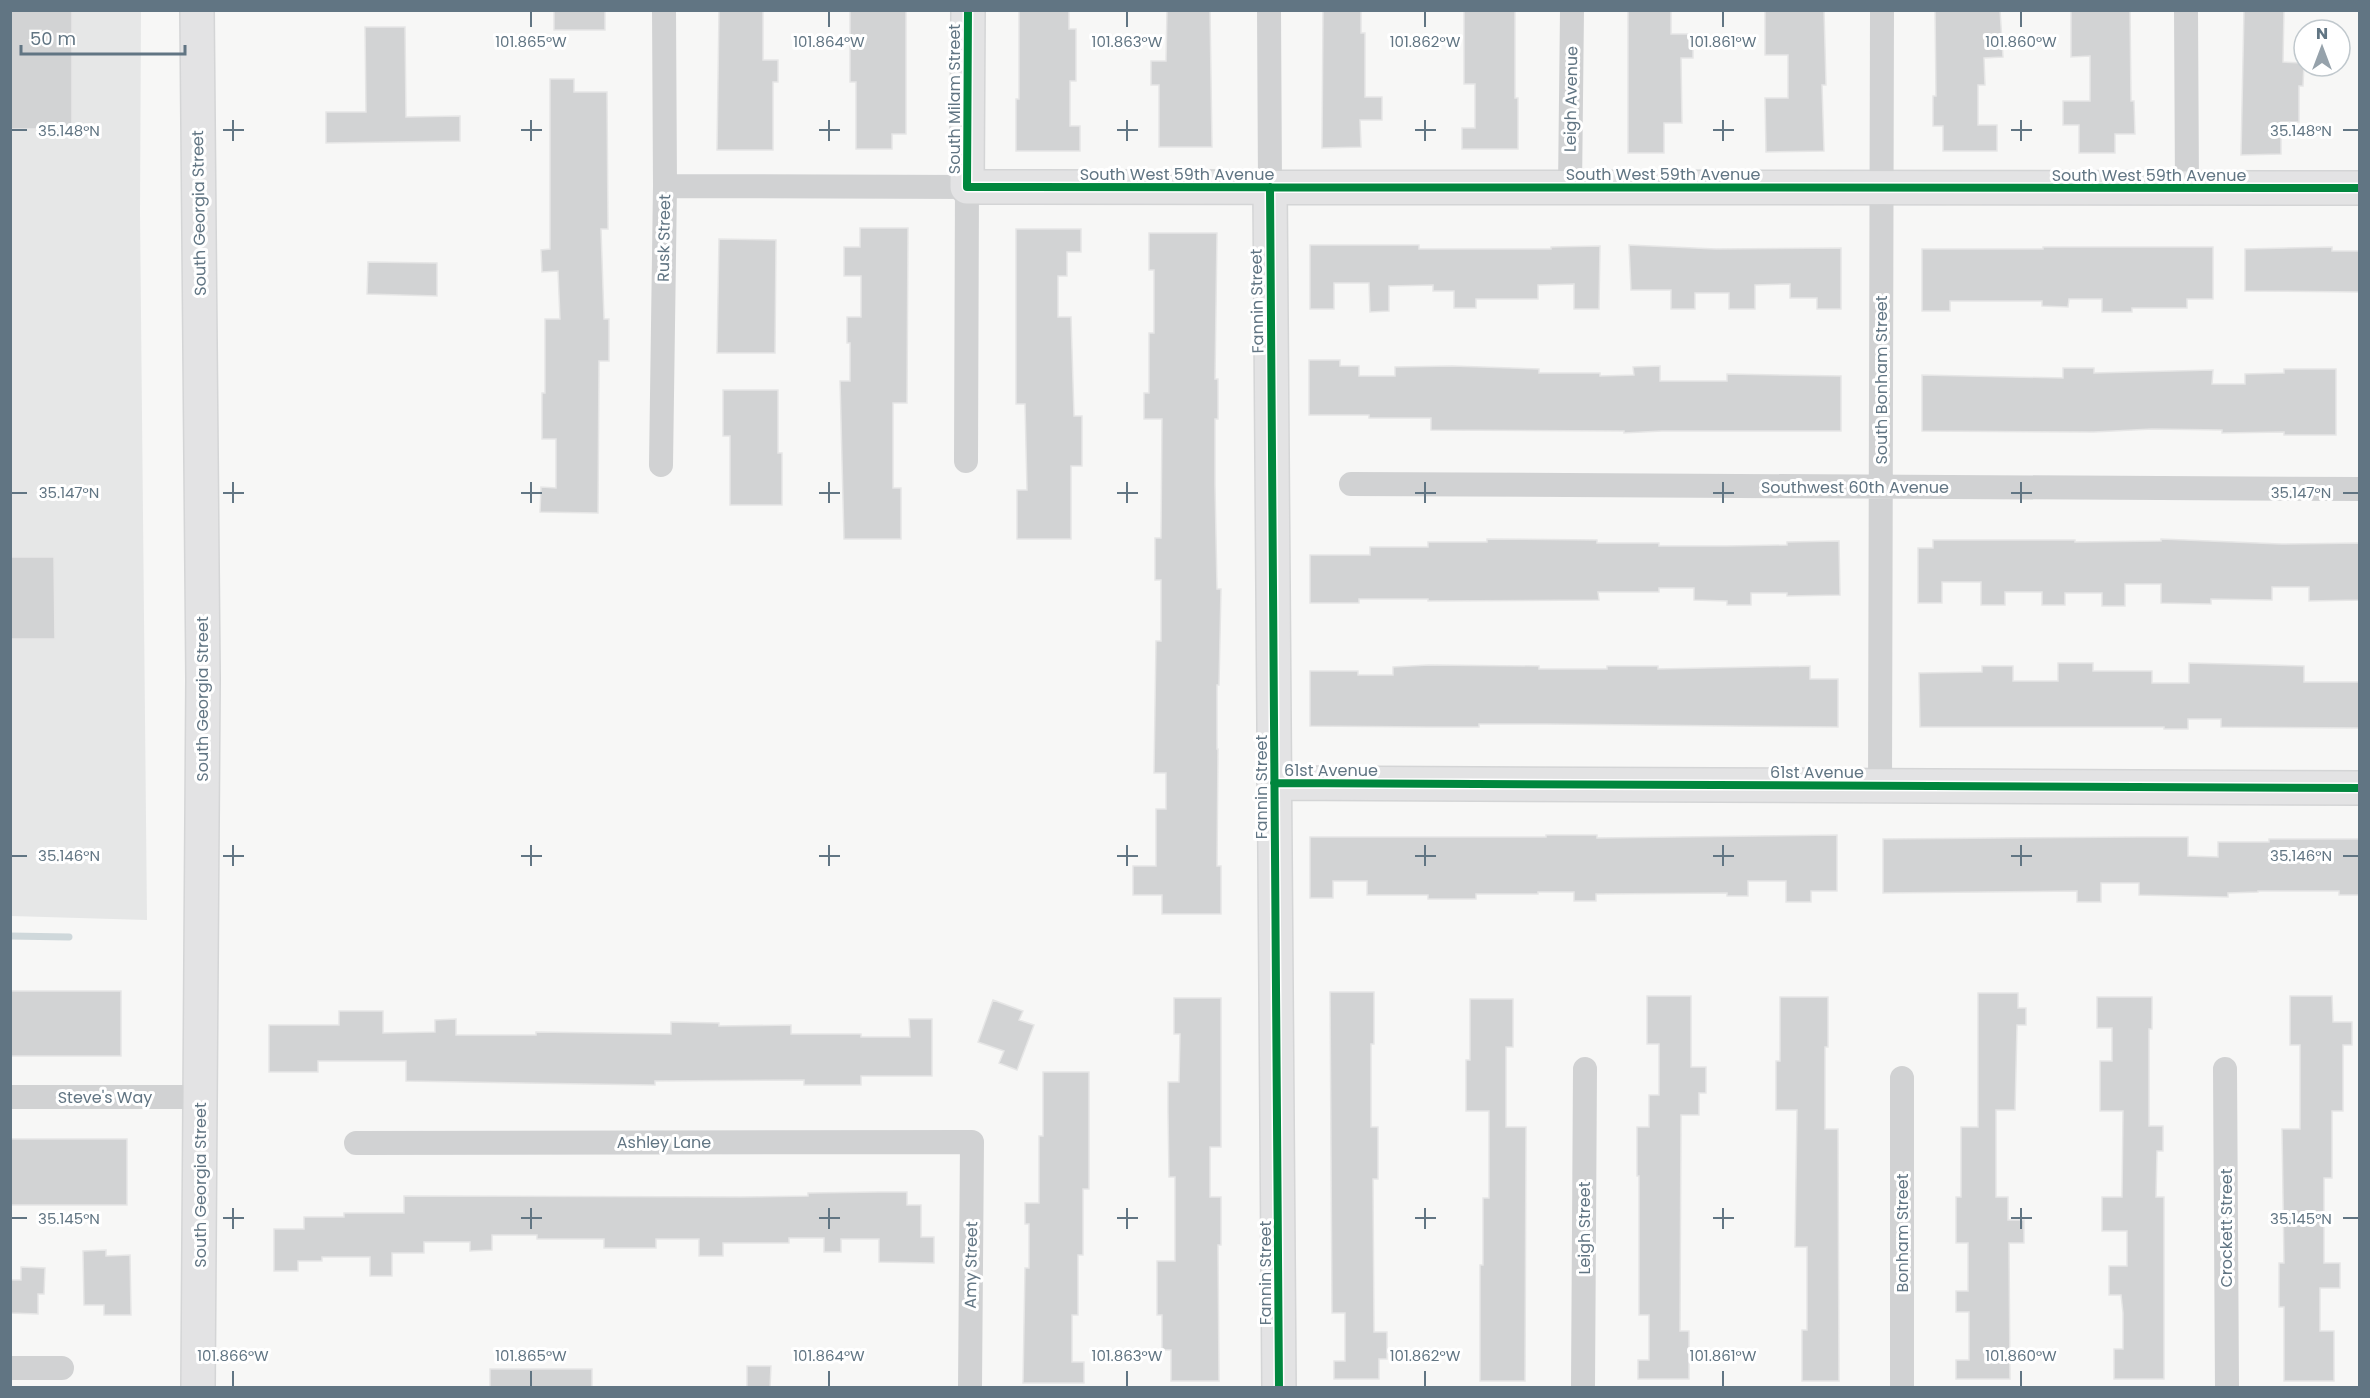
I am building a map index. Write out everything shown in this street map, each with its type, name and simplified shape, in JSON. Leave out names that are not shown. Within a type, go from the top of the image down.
[{"type":"street","name":"South Georgia Street","points":[[197,10],[202,667],[198,1388]]},
{"type":"street","name":"Rusk Street","points":[[661,465],[665,186],[664,10]]},
{"type":"street","name":"South Milam Street","points":[[966,461],[968,10]]},
{"type":"street","points":[[1269,10],[1270,187]]},
{"type":"street","name":"Leigh Avenue","points":[[1570,188],[1572,10]]},
{"type":"street","name":"South Bonham Street","points":[[1880,786],[1882,10]]},
{"type":"street","points":[[2186,10],[2187,188]]},
{"type":"street","name":"South West 59th Avenue","points":[[665,186],[2360,188]]},
{"type":"street","name":"Fannin Street","points":[[1270,187],[1279,1388]]},
{"type":"street","name":"Southwest 60th Avenue","points":[[1351,484],[2360,489]]},
{"type":"street","name":"61st Avenue","points":[[1274,783],[2360,788]]},
{"type":"street","name":"Leigh Street","points":[[1583,1388],[1585,1069]]},
{"type":"street","name":"Crockett Street","points":[[2225,1069],[2227,1388]]},
{"type":"street","name":"Bonham Street","points":[[1902,1078],[1902,1388]]},
{"type":"street","name":"Steve's Way","points":[[10,1097],[200,1097]]},
{"type":"street","name":"Ashley Lane","points":[[356,1143],[972,1142]]},
{"type":"street","name":"Amy Street","points":[[970,1388],[972,1142]]},
{"type":"street","points":[[10,1368],[63,1368]]},
{"type":"shaded area","points":[[11,11],[141,11],[140,213],[147,920],[11,916]]},
{"type":"building","points":[[10,10],[72,10],[72,129],[10,129]]},
{"type":"building","points":[[554,10],[605,10],[605,30],[554,30]]},
{"type":"building","points":[[719,10],[763,10],[763,60],[778,60],[778,82],[773,82],[773,150],[717,150]]},
{"type":"building","points":[[850,10],[906,10],[906,134],[892,134],[892,149],[856,149],[856,82],[850,82]]},
{"type":"building","points":[[1019,10],[1069,10],[1069,29],[1076,29],[1076,81],[1070,81],[1070,126],[1080,126],[1080,151],[1016,151],[1016,99],[1019,99]]},
{"type":"building","points":[[1167,10],[1210,10],[1212,147],[1159,147],[1159,85],[1151,85],[1151,61],[1166,61]]},
{"type":"building","points":[[1323,10],[1361,10],[1361,33],[1365,33],[1365,97],[1382,97],[1382,120],[1360,120],[1361,147],[1322,148]]},
{"type":"building","points":[[1464,10],[1515,10],[1515,98],[1518,98],[1518,149],[1462,149],[1462,128],[1475,128],[1475,84],[1464,84]]},
{"type":"building","points":[[1628,10],[1671,10],[1671,34],[1693,34],[1693,58],[1681,58],[1682,123],[1664,123],[1664,153],[1628,153]]},
{"type":"building","points":[[1765,10],[1824,10],[1826,85],[1822,85],[1824,151],[1766,152],[1765,98],[1788,98],[1788,55],[1765,55]]},
{"type":"building","points":[[1935,10],[2000,10],[2003,57],[1984,58],[1985,85],[1978,85],[1978,125],[1997,125],[1997,151],[1943,151],[1943,126],[1933,126],[1933,96],[1936,96]]},
{"type":"building","points":[[2071,10],[2130,10],[2131,101],[2134,101],[2135,134],[2115,134],[2115,153],[2079,153],[2079,125],[2063,125],[2063,101],[2090,101],[2090,56],[2071,57]]},
{"type":"building","points":[[2244,10],[2284,10],[2283,62],[2292,62],[2292,78],[2303,78],[2303,86],[2299,86],[2299,122],[2281,122],[2281,154],[2241,155]]},
{"type":"building","points":[[365,27],[405,27],[406,117],[460,116],[460,141],[326,143],[326,112],[366,112]]},
{"type":"building","points":[[550,79],[574,79],[574,92],[607,92],[608,229],[601,229],[604,319],[609,319],[609,361],[599,361],[598,513],[540,512],[541,487],[556,488],[556,439],[542,439],[542,393],[545,393],[545,319],[560,319],[558,271],[542,272],[541,250],[550,249]]},
{"type":"building","points":[[860,228],[908,228],[907,403],[893,403],[893,488],[901,488],[901,539],[844,539],[840,381],[850,381],[847,317],[861,317],[861,276],[844,276],[844,247],[860,247]]},
{"type":"building","points":[[1016,229],[1081,229],[1081,252],[1067,252],[1067,276],[1058,276],[1058,317],[1071,317],[1074,416],[1082,416],[1082,466],[1071,466],[1071,539],[1017,539],[1017,490],[1027,490],[1025,404],[1016,404]]},
{"type":"building","points":[[1149,233],[1217,233],[1215,379],[1218,379],[1218,419],[1215,419],[1215,485],[1217,589],[1221,589],[1219,685],[1217,685],[1217,866],[1221,866],[1221,914],[1162,914],[1162,895],[1133,895],[1133,866],[1156,866],[1156,809],[1166,809],[1166,773],[1154,773],[1156,641],[1161,641],[1161,580],[1155,580],[1155,538],[1161,538],[1162,419],[1144,419],[1144,393],[1149,393],[1149,333],[1154,333],[1154,270],[1149,270]]},
{"type":"building","points":[[719,239],[776,240],[775,353],[717,353]]},
{"type":"building","points":[[1310,245],[1419,245],[1419,249],[1551,249],[1551,247],[1600,246],[1599,309],[1574,309],[1574,284],[1538,285],[1538,299],[1476,299],[1476,308],[1454,308],[1454,291],[1433,291],[1433,285],[1389,286],[1389,311],[1370,312],[1369,283],[1334,283],[1334,309],[1310,309]]},
{"type":"building","points":[[1629,245],[1716,249],[1841,248],[1841,309],[1817,309],[1817,298],[1790,298],[1790,284],[1755,285],[1755,309],[1729,309],[1729,293],[1695,293],[1695,309],[1671,309],[1671,290],[1631,290]]},
{"type":"building","points":[[2043,247],[2213,247],[2213,299],[2187,299],[2187,308],[2132,308],[2132,312],[2102,312],[2102,299],[2069,299],[2068,307],[2042,306],[2042,301],[1950,301],[1950,311],[1922,311],[1922,249],[2043,249]]},
{"type":"building","points":[[2332,247],[2332,251],[2360,251],[2360,292],[2245,291],[2245,249]]},
{"type":"building","points":[[368,262],[437,263],[437,296],[367,294]]},
{"type":"building","points":[[1309,360],[1340,360],[1340,366],[1359,366],[1359,376],[1395,376],[1395,367],[1452,366],[1539,369],[1539,373],[1634,375],[1633,367],[1660,366],[1660,381],[1727,381],[1727,374],[1841,376],[1841,431],[1624,433],[1624,431],[1431,430],[1431,418],[1309,415]]},
{"type":"building","points":[[2063,368],[2094,368],[2094,373],[2213,370],[2212,384],[2245,384],[2245,374],[2284,373],[2284,369],[2336,369],[2336,435],[2152,429],[2094,432],[1922,431],[1922,375],[2063,378]]},
{"type":"building","points":[[723,390],[778,390],[778,453],[782,453],[782,505],[730,505],[730,436],[723,436]]},
{"type":"building","points":[[1487,539],[1597,540],[1597,543],[1659,543],[1659,546],[1787,545],[1787,542],[1839,541],[1840,595],[1787,596],[1787,593],[1751,593],[1751,605],[1727,605],[1727,601],[1694,600],[1694,588],[1659,588],[1659,592],[1598,592],[1599,600],[1359,599],[1359,603],[1310,603],[1310,555],[1370,555],[1370,547],[1428,547],[1428,542],[1487,542]]},
{"type":"building","points":[[2161,539],[2281,544],[2360,543],[2360,600],[2309,601],[2309,587],[2272,587],[2272,600],[2211,599],[2211,604],[2161,603],[2161,584],[2125,584],[2125,606],[2102,606],[2102,593],[2065,593],[2065,605],[2042,605],[2042,592],[2005,592],[2005,605],[1981,605],[1981,582],[1942,582],[1942,603],[1918,603],[1918,548],[1933,548],[1933,540],[2075,540],[2075,542],[2161,541]]},
{"type":"building","points":[[10,557],[54,557],[55,639],[10,639]]},
{"type":"building","points":[[2058,663],[2093,663],[2093,671],[2152,671],[2152,683],[2189,683],[2189,663],[2304,666],[2304,682],[2360,682],[2360,728],[2221,727],[2221,719],[2188,719],[2188,729],[2164,729],[2164,727],[1920,727],[1919,673],[1982,672],[1982,666],[2013,666],[2013,681],[2058,681]]},
{"type":"building","points":[[1539,666],[1539,669],[1607,669],[1607,666],[1658,666],[1658,669],[1810,666],[1810,679],[1838,679],[1838,727],[1547,724],[1479,724],[1479,727],[1310,726],[1310,671],[1358,671],[1358,675],[1393,675],[1393,667]]},
{"type":"building","points":[[1546,835],[1597,835],[1597,838],[1837,835],[1837,891],[1811,891],[1811,902],[1786,902],[1786,881],[1748,881],[1748,896],[1727,896],[1727,893],[1596,894],[1596,901],[1574,901],[1574,892],[1538,892],[1538,894],[1476,894],[1476,899],[1428,899],[1428,895],[1367,895],[1367,881],[1333,881],[1333,898],[1310,898],[1310,837],[1546,837]]},
{"type":"building","points":[[2188,837],[2188,856],[2218,857],[2218,842],[2269,842],[2269,839],[2360,839],[2360,895],[2339,895],[2339,891],[2258,891],[2228,893],[2228,897],[2139,895],[2139,883],[2101,883],[2101,902],[2077,902],[2077,891],[1883,893],[1883,839]]},
{"type":"building","points":[[10,991],[121,991],[121,1056],[10,1056]]},
{"type":"building","points":[[1330,992],[1374,992],[1374,1044],[1371,1044],[1371,1127],[1378,1127],[1378,1179],[1373,1179],[1374,1332],[1387,1332],[1387,1359],[1379,1359],[1379,1379],[1334,1379],[1334,1361],[1345,1361],[1345,1313],[1332,1313]]},
{"type":"building","points":[[1978,993],[2018,993],[2018,1008],[2026,1008],[2026,1025],[2017,1025],[2015,1110],[1996,1110],[1996,1197],[2008,1197],[2008,1220],[2024,1220],[2024,1243],[2009,1243],[2010,1379],[1956,1379],[1956,1360],[1969,1360],[1969,1312],[1956,1312],[1956,1291],[1968,1291],[1968,1243],[1956,1243],[1956,1197],[1961,1197],[1961,1127],[1978,1127]]},
{"type":"building","points":[[1647,996],[1691,996],[1691,1067],[1706,1067],[1706,1093],[1699,1093],[1699,1115],[1681,1115],[1680,1331],[1689,1331],[1689,1379],[1638,1379],[1638,1360],[1649,1360],[1649,1315],[1639,1315],[1637,1127],[1649,1127],[1649,1095],[1659,1095],[1659,1044],[1647,1044]]},
{"type":"building","points":[[2290,996],[2332,996],[2333,1022],[2352,1022],[2352,1045],[2343,1045],[2343,1111],[2332,1111],[2332,1178],[2324,1178],[2324,1263],[2340,1263],[2340,1288],[2320,1288],[2320,1331],[2334,1331],[2334,1381],[2284,1381],[2284,1307],[2279,1307],[2279,1263],[2284,1263],[2282,1129],[2300,1129],[2300,1045],[2290,1045]]},
{"type":"building","points":[[1780,997],[1828,997],[1828,1047],[1825,1047],[1825,1129],[1838,1129],[1839,1381],[1802,1381],[1802,1330],[1807,1330],[1807,1247],[1795,1247],[1797,1110],[1776,1110],[1776,1061],[1780,1061]]},
{"type":"building","points":[[2097,997],[2152,997],[2152,1029],[2149,1029],[2149,1126],[2163,1126],[2163,1151],[2157,1151],[2156,1197],[2164,1197],[2164,1379],[2114,1379],[2114,1349],[2123,1349],[2123,1313],[2121,1295],[2109,1295],[2109,1266],[2127,1266],[2127,1231],[2102,1231],[2102,1197],[2122,1197],[2123,1111],[2100,1111],[2100,1061],[2112,1061],[2112,1028],[2097,1028]]},
{"type":"building","points":[[1174,998],[1221,998],[1221,1147],[1210,1147],[1210,1197],[1221,1197],[1221,1245],[1218,1245],[1219,1381],[1171,1381],[1171,1350],[1162,1350],[1162,1315],[1157,1315],[1157,1261],[1175,1261],[1175,1177],[1169,1177],[1168,1112],[1168,1082],[1179,1082],[1180,1034],[1174,1034]]},
{"type":"building","points":[[1470,999],[1513,999],[1513,1047],[1506,1047],[1506,1127],[1526,1127],[1525,1381],[1480,1381],[1480,1265],[1483,1265],[1483,1198],[1489,1198],[1489,1111],[1466,1111],[1466,1060],[1470,1060]]},
{"type":"building","points":[[993,1000],[1023,1011],[1019,1020],[1034,1025],[1017,1070],[999,1063],[1004,1051],[978,1042]]},
{"type":"building","points":[[339,1011],[383,1011],[383,1033],[435,1032],[435,1020],[456,1019],[456,1035],[536,1035],[536,1032],[671,1034],[671,1022],[719,1023],[719,1026],[791,1025],[791,1034],[910,1037],[909,1019],[932,1019],[932,1076],[861,1076],[861,1085],[804,1085],[804,1080],[655,1081],[655,1085],[406,1081],[406,1061],[318,1061],[318,1072],[269,1072],[269,1025],[339,1025]]},
{"type":"building","points":[[1043,1072],[1089,1072],[1089,1189],[1083,1189],[1083,1255],[1078,1255],[1078,1315],[1072,1315],[1072,1362],[1084,1362],[1084,1383],[1023,1383],[1025,1268],[1029,1268],[1029,1224],[1025,1224],[1025,1203],[1039,1203],[1039,1136],[1043,1136]]},
{"type":"building","points":[[10,1139],[127,1139],[127,1205],[10,1205]]},
{"type":"building","points":[[907,1192],[907,1205],[921,1205],[921,1237],[934,1237],[934,1263],[879,1262],[879,1239],[841,1239],[841,1252],[824,1252],[824,1238],[789,1238],[789,1243],[723,1243],[723,1256],[699,1256],[699,1239],[656,1239],[656,1248],[604,1248],[604,1239],[537,1239],[537,1235],[492,1235],[492,1250],[470,1251],[470,1242],[424,1242],[424,1253],[392,1253],[392,1276],[370,1276],[370,1257],[322,1257],[322,1261],[298,1261],[298,1271],[274,1271],[274,1229],[304,1229],[304,1217],[344,1217],[344,1213],[404,1213],[404,1196],[741,1197],[808,1196],[808,1193]]},
{"type":"building","points":[[106,1250],[106,1256],[130,1255],[131,1315],[104,1315],[104,1305],[84,1305],[83,1251]]},
{"type":"building","points":[[21,1267],[45,1268],[44,1294],[38,1294],[38,1314],[10,1313],[10,1280],[21,1280]]},
{"type":"building","points":[[747,1366],[771,1366],[770,1388],[747,1388]]},
{"type":"building","points":[[490,1369],[592,1369],[592,1388],[490,1388]]},
{"type":"waterway","points":[[10,936],[69,937]]},
{"type":"cycle path","points":[[968,10],[967,187],[2360,188]]},
{"type":"cycle path","points":[[1270,187],[1279,1388]]},
{"type":"cycle path","points":[[1274,783],[2360,788]]}]
